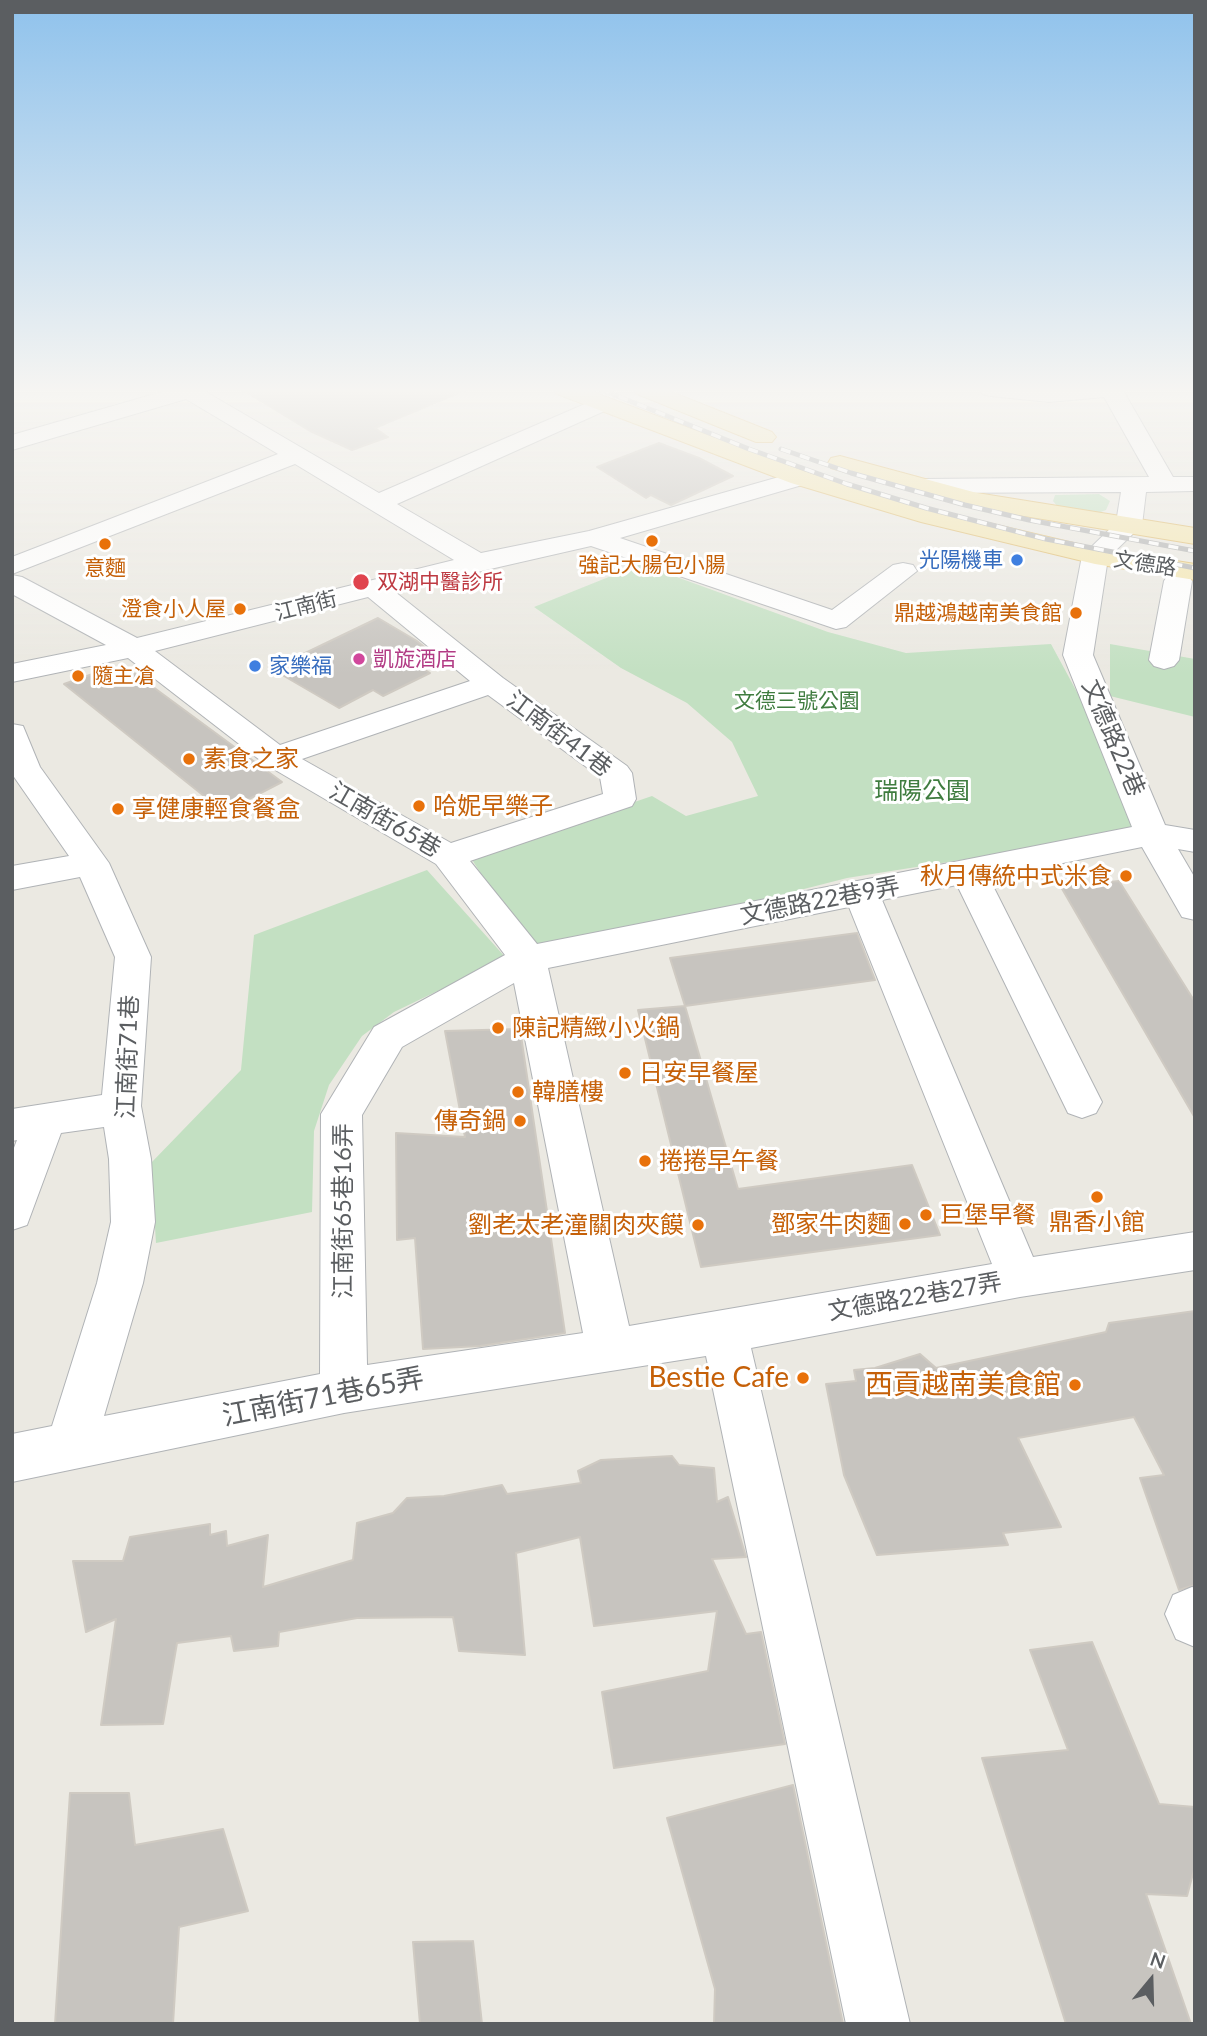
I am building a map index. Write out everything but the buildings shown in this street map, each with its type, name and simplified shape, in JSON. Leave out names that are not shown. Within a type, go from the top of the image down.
[{"type":"main road","name":"文德路","points":[[820,484],[930,517],[1186,576]]},
{"type":"main road","name":"文德路","points":[[915,484],[975,500],[1195,536]]},
{"type":"street","points":[[12,566],[223,484]]},
{"type":"street","points":[[346,484],[477,562]]},
{"type":"street","points":[[378,503],[421,484]]},
{"type":"street","name":"江南街","points":[[12,673],[133,648],[477,562],[593,538],[779,484]]},
{"type":"street","points":[[922,486],[1165,484]]},
{"type":"street","points":[[1095,556],[1129,525],[1135,485]]},
{"type":"street","points":[[593,538],[836,621],[903,571]]},
{"type":"street","name":"文德路22巷","points":[[1095,556],[1078,655],[1152,834],[1195,908]]},
{"type":"street","points":[[1164,660],[1186,576]]},
{"type":"street","name":"江南街65巷","points":[[12,583],[133,648],[276,757],[448,856],[528,960],[623,1346]]},
{"type":"street","name":"江南街41巷","points":[[375,589],[492,684],[616,773],[620,799],[448,856]]},
{"type":"street","points":[[276,757],[492,684]]},
{"type":"street","name":"江南街71巷","points":[[12,733],[24,768],[92,863],[132,957],[122,1108],[130,1158],[133,1222],[120,1283],[86,1390],[72,1447]]},
{"type":"street","points":[[1152,834],[1195,841]]},
{"type":"street","name":"文德路22巷9弄","points":[[528,960],[1152,834]]},
{"type":"street","points":[[12,878],[92,863]]},
{"type":"street","points":[[968,871],[1082,1102]]},
{"type":"street","points":[[861,892],[1020,1278]]},
{"type":"street","name":"江南街65巷16弄","points":[[344,1391],[341,1114],[388,1037],[528,960]]},
{"type":"street","points":[[12,1212],[29,1122],[122,1108]]},
{"type":"street","name":"文德路22巷27弄","points":[[623,1346],[724,1332],[1020,1278],[1195,1251]]},
{"type":"street","points":[[724,1332],[878,2024]]},
{"type":"street","name":"江南街71巷65弄","points":[[12,1458],[344,1391],[623,1346]]},
{"type":"green space","points":[[1099,494],[1110,501],[1106,510],[1098,513],[1058,507],[1053,501],[1055,495]]},
{"type":"green space","name":"文德三號公園","points":[[641,564],[828,632],[906,653],[1051,644],[1091,718],[1137,832],[847,878],[534,958],[471,858],[652,796],[686,816],[758,796],[732,742],[687,703],[621,668],[534,607]]},
{"type":"green space","points":[[1110,644],[1195,659],[1195,717],[1110,696]]},
{"type":"green space","points":[[427,870],[506,958],[394,1012],[362,1036],[329,1085],[314,1131],[312,1212],[156,1243],[151,1163],[241,1070],[254,935]]},
{"type":"railway","points":[[847,484],[1046,539],[1195,568]]},
{"type":"railway","points":[[890,484],[1029,520],[1195,551]]},
{"type":"place","name":"強記大腸包小腸","points":[[652,541]]},
{"type":"place","name":"意麵","points":[[105,544]]},
{"type":"place","name":"光陽機車","points":[[1017,560]]},
{"type":"place","name":"双湖中醫診所","points":[[361,582]]},
{"type":"place","name":"澄食小人屋","points":[[240,609]]},
{"type":"place","name":"鼎越鴻越南美食館","points":[[1076,613]]},
{"type":"place","name":"凱旋酒店","points":[[359,659]]},
{"type":"place","name":"家樂福","points":[[255,666]]},
{"type":"place","name":"隨主凔","points":[[78,676]]},
{"type":"place","name":"素食之家","points":[[189,759]]},
{"type":"place","name":"哈妮早樂子","points":[[419,806]]},
{"type":"place","name":"享健康輕食餐盒","points":[[118,809]]},
{"type":"place","name":"秋月傳統中式米食","points":[[1126,876]]},
{"type":"place","name":"陳記精緻小火鍋","points":[[498,1028]]},
{"type":"place","name":"日安早餐屋","points":[[625,1073]]},
{"type":"place","name":"韓膳樓","points":[[518,1092]]},
{"type":"place","name":"傳奇鍋","points":[[520,1121]]},
{"type":"place","name":"捲捲早午餐","points":[[645,1161]]},
{"type":"place","name":"鼎香小館","points":[[1097,1197]]},
{"type":"place","name":"巨堡早餐","points":[[926,1215]]},
{"type":"place","name":"鄧家牛肉麵","points":[[905,1224]]},
{"type":"place","name":"劉老太老潼關肉夾饃","points":[[698,1225]]},
{"type":"place","name":"Bestie Cafe","points":[[803,1378]]},
{"type":"place","name":"西貢越南美食館","points":[[1075,1385]]},
{"type":"park label","name":"瑞陽公園","points":[[922,791]]}]
